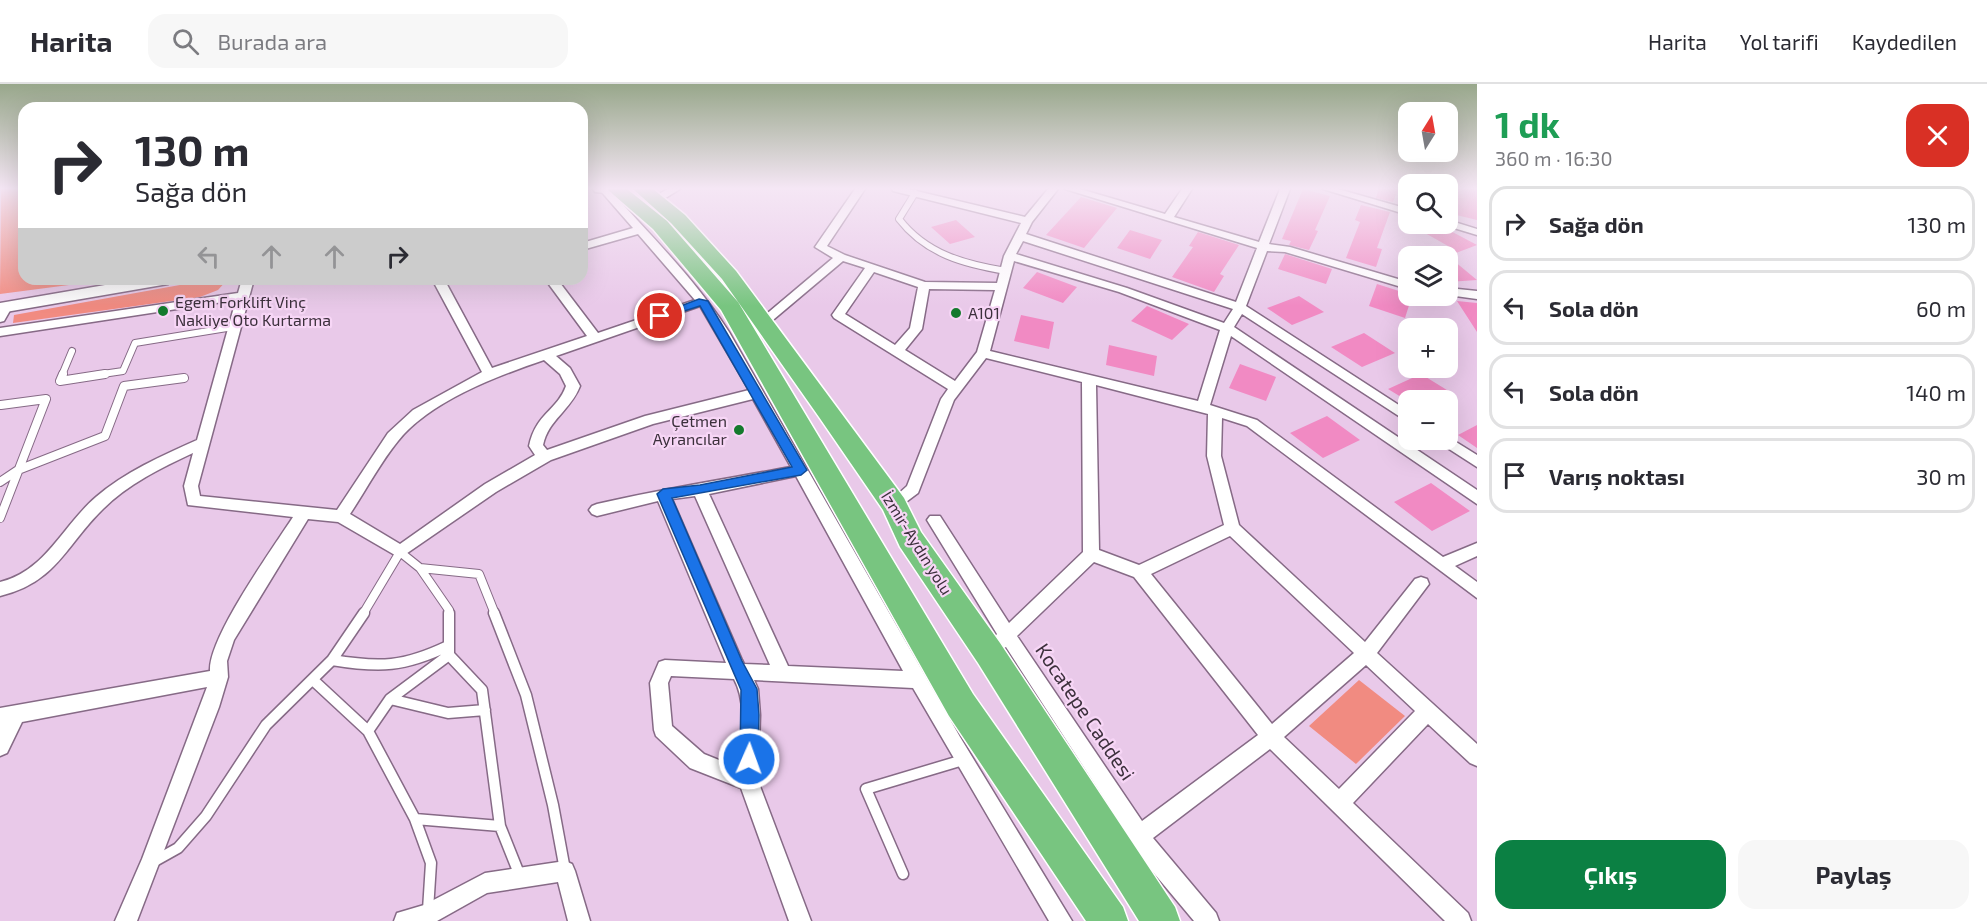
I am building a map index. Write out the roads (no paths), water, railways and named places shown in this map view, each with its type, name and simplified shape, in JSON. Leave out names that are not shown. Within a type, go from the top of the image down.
[{"type":"highway","points":[[663,228],[730,306],[961,705],[1109,921]]},
{"type":"highway","name":"İzmir-Aydın yolu","points":[[686,228],[729,275],[763,322],[896,509],[910,539],[998,644],[1161,921]]},
{"type":"highway","points":[[855,520],[853,508],[861,500],[874,497],[896,509]]},
{"type":"street","points":[[834,228],[821,247],[842,257],[924,285],[1001,288]]},
{"type":"street","points":[[896,509],[913,489],[955,387],[983,353],[1010,256],[1024,228]]},
{"type":"street","points":[[1201,228],[1263,247],[1286,249],[1398,283]]},
{"type":"street","points":[[1271,228],[1240,307],[1227,328],[1209,409],[1214,456],[1232,528],[1477,757]]},
{"type":"street","points":[[588,245],[641,230],[703,301],[758,393],[963,760],[1061,921]]},
{"type":"street","points":[[1020,236],[1240,307],[1398,410]]},
{"type":"street","points":[[1010,256],[1123,290],[1227,328],[1477,498]]},
{"type":"street","points":[[763,322],[842,257]]},
{"type":"street","points":[[872,267],[838,315],[955,387]]},
{"type":"street","points":[[2,311],[123,285]]},
{"type":"street","points":[[246,285],[191,486],[193,501],[341,516],[400,552],[504,481],[545,457],[614,432],[758,393]]},
{"type":"street","points":[[441,285],[489,374]]},
{"type":"street","points":[[555,285],[595,338]]},
{"type":"street","points":[[897,351],[916,329],[924,285]]},
{"type":"street","points":[[1458,293],[1477,295]]},
{"type":"street","points":[[0,332],[241,296]]},
{"type":"street","points":[[341,516],[393,437],[418,413],[489,374],[703,301]]},
{"type":"street","points":[[983,353],[1209,409],[1252,423],[1477,591]]},
{"type":"street","points":[[545,457],[536,446],[540,425],[571,394],[573,386],[565,371],[546,354]]},
{"type":"street","points":[[998,644],[1091,554],[1089,379]]},
{"type":"street","points":[[0,589],[8,588],[41,571],[98,504],[142,469],[202,442]]},
{"type":"street","points":[[1458,450],[1477,462]]},
{"type":"street","points":[[597,510],[663,494],[700,490],[801,470]]},
{"type":"street","points":[[700,490],[783,675]]},
{"type":"street","points":[[663,494],[749,689],[751,715],[748,781],[800,921]]},
{"type":"street","points":[[126,921],[210,707],[219,677],[218,661],[227,637],[304,512]]},
{"type":"street","name":"Kocatepe Caddesi","points":[[935,520],[998,644],[1140,835],[1155,859],[1208,921]]},
{"type":"street","points":[[1140,572],[1232,528]]},
{"type":"street","points":[[1442,565],[1477,549]]},
{"type":"street","points":[[1091,554],[1140,572],[1271,737],[1460,921]]},
{"type":"street","points":[[1140,835],[1271,737],[1366,654],[1421,584]]},
{"type":"street","points":[[748,781],[697,761],[663,730],[659,683],[665,669],[918,681]]},
{"type":"street","points":[[0,747],[8,715],[219,677]]},
{"type":"street","points":[[1339,803],[1428,711]]},
{"type":"street","points":[[405,921],[427,918],[485,883],[565,871],[579,921]]},
{"type":"lane","points":[[905,228],[935,251],[965,265],[1006,271]]},
{"type":"lane","points":[[72,351],[60,381],[123,371],[135,343],[233,327]]},
{"type":"lane","points":[[0,482],[18,470],[105,436],[124,386],[184,378]]},
{"type":"lane","points":[[0,518],[3,499],[18,470],[46,399],[1,405]]},
{"type":"lane","points":[[151,862],[178,848],[206,816],[266,725],[332,660],[370,604],[400,552],[420,568],[448,610],[449,650],[482,690],[500,826],[520,876]]},
{"type":"lane","points":[[420,568],[479,574],[526,695],[553,805],[565,871]]},
{"type":"lane","points":[[332,660],[382,668],[414,662],[449,650]]},
{"type":"lane","points":[[368,731],[390,699],[449,650]]},
{"type":"lane","points":[[313,680],[368,731],[415,819],[431,863],[427,918]]},
{"type":"lane","points":[[390,699],[440,715],[469,714],[485,710]]},
{"type":"lane","points":[[903,874],[866,789],[963,760]]},
{"type":"lane","points":[[415,819],[500,826]]},
{"type":"place","name":"Egem Forklift Vinç Nakliye Oto Kurtarma","points":[[163,311]]},
{"type":"place","name":"A101","points":[[956,313]]},
{"type":"place","name":"Çetmen Ayrancılar","points":[[739,430]]}]
